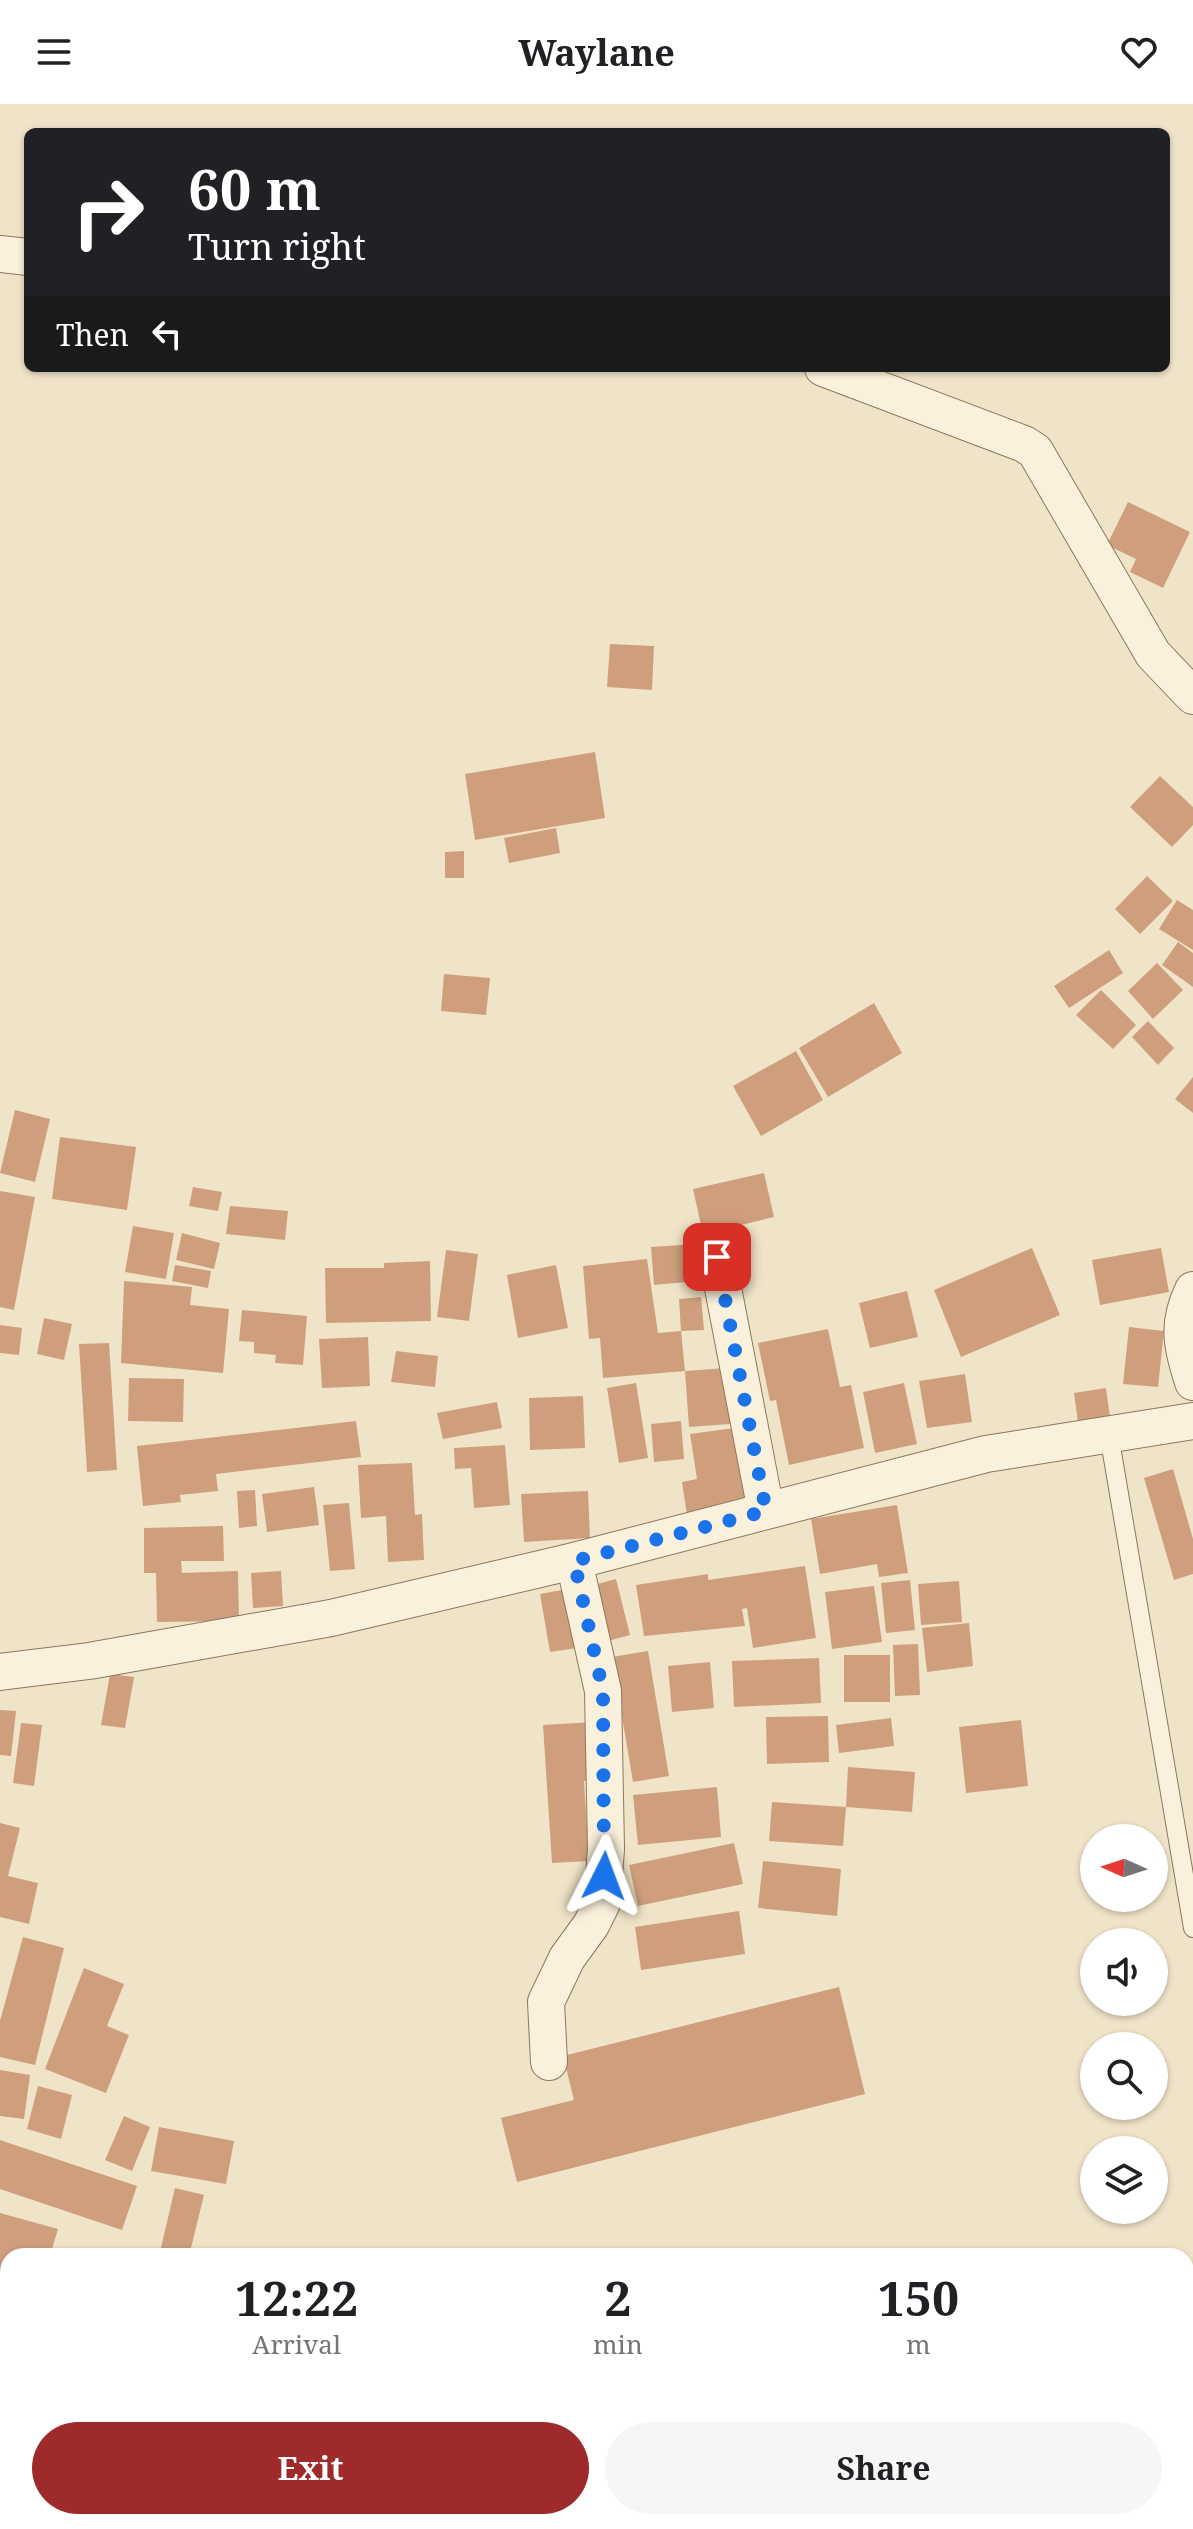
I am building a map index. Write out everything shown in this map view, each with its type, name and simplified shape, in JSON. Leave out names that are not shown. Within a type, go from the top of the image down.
[{"type":"street","points":[[0,254],[24,257]]},
{"type":"street","points":[[834,372],[1015,440],[1035,451],[1153,654],[1193,696]]},
{"type":"street","points":[[717,1257],[766,1511]]},
{"type":"street","points":[[1193,1290],[1183,1311],[1179,1330],[1193,1382]]},
{"type":"street","points":[[0,1672],[247,1635],[574,1561],[986,1454],[1193,1421]]},
{"type":"street","points":[[549,2062],[546,2002],[567,1958],[591,1925],[602,1903],[606,1849],[603,1691],[574,1561]]},
{"type":"lane","points":[[1109,1435],[1193,1928]]},
{"type":"building","points":[[1128,502],[1190,532],[1163,588],[1130,572],[1136,559],[1107,545]]},
{"type":"building","points":[[610,644],[654,646],[652,690],[607,687]]},
{"type":"building","points":[[595,752],[605,818],[475,840],[465,774]]},
{"type":"building","points":[[1160,776],[1193,807],[1193,825],[1172,847],[1130,807]]},
{"type":"building","points":[[556,828],[560,853],[509,863],[504,838]]},
{"type":"building","points":[[464,851],[464,878],[445,878],[445,852]]},
{"type":"building","points":[[1147,876],[1173,901],[1140,934],[1115,909]]},
{"type":"building","points":[[1177,900],[1193,910],[1193,950],[1159,929]]},
{"type":"building","points":[[1178,942],[1193,953],[1193,987],[1162,965]]},
{"type":"building","points":[[1109,950],[1123,973],[1069,1008],[1054,986]]},
{"type":"building","points":[[1157,963],[1183,990],[1153,1019],[1128,991]]},
{"type":"building","points":[[444,974],[490,978],[486,1015],[441,1011]]},
{"type":"building","points":[[1101,990],[1136,1025],[1113,1049],[1076,1015]]},
{"type":"building","points":[[874,1003],[902,1053],[828,1097],[799,1048]]},
{"type":"building","points":[[1148,1021],[1174,1048],[1158,1065],[1132,1037]]},
{"type":"building","points":[[796,1051],[823,1100],[761,1136],[733,1086]]},
{"type":"building","points":[[1193,1077],[1193,1113],[1175,1099]]},
{"type":"building","points":[[15,1110],[50,1119],[35,1182],[0,1173]]},
{"type":"building","points":[[60,1137],[136,1147],[127,1210],[52,1199]]},
{"type":"building","points":[[764,1173],[774,1217],[703,1234],[693,1189]]},
{"type":"building","points":[[193,1187],[222,1192],[218,1211],[189,1206]]},
{"type":"building","points":[[0,1191],[35,1197],[14,1310],[0,1307]]},
{"type":"building","points":[[230,1206],[288,1211],[285,1240],[226,1234]]},
{"type":"building","points":[[133,1226],[174,1233],[166,1279],[125,1272]]},
{"type":"building","points":[[182,1233],[220,1243],[214,1269],[176,1260]]},
{"type":"building","points":[[696,1244],[698,1281],[654,1285],[651,1247]]},
{"type":"building","points":[[1032,1248],[1060,1315],[961,1357],[934,1290]]},
{"type":"building","points":[[1161,1248],[1169,1292],[1100,1305],[1092,1260]]},
{"type":"building","points":[[446,1250],[478,1254],[469,1321],[437,1317]]},
{"type":"building","points":[[647,1259],[658,1333],[681,1331],[685,1371],[603,1378],[600,1338],[589,1339],[583,1266]]},
{"type":"building","points":[[430,1261],[431,1321],[326,1323],[325,1268],[384,1268],[384,1263]]},
{"type":"building","points":[[175,1265],[211,1271],[208,1288],[172,1281]]},
{"type":"building","points":[[556,1265],[568,1328],[518,1338],[507,1275]]},
{"type":"building","points":[[124,1281],[192,1287],[190,1305],[229,1309],[223,1373],[121,1363]]},
{"type":"building","points":[[907,1291],[918,1337],[870,1348],[859,1303]]},
{"type":"building","points":[[701,1297],[704,1330],[681,1331],[679,1299]]},
{"type":"building","points":[[242,1310],[307,1316],[303,1365],[275,1363],[276,1355],[254,1353],[254,1342],[239,1341]]},
{"type":"building","points":[[44,1318],[72,1324],[64,1360],[37,1354]]},
{"type":"building","points":[[0,1325],[22,1328],[19,1355],[0,1353]]},
{"type":"building","points":[[1129,1327],[1164,1331],[1158,1387],[1123,1384]]},
{"type":"building","points":[[828,1329],[840,1387],[851,1385],[864,1448],[789,1465],[776,1400],[770,1401],[758,1343]]},
{"type":"building","points":[[368,1337],[370,1386],[322,1388],[319,1339]]},
{"type":"building","points":[[109,1343],[117,1470],[87,1472],[79,1344]]},
{"type":"building","points":[[396,1351],[438,1356],[435,1387],[391,1382]]},
{"type":"building","points":[[726,1368],[730,1424],[689,1427],[685,1371]]},
{"type":"building","points":[[965,1374],[972,1422],[927,1428],[919,1381]]},
{"type":"building","points":[[129,1378],[184,1379],[183,1422],[128,1421]]},
{"type":"building","points":[[636,1383],[648,1458],[619,1463],[607,1388]]},
{"type":"building","points":[[904,1383],[917,1444],[875,1453],[863,1392]]},
{"type":"building","points":[[1106,1388],[1110,1417],[1078,1422],[1074,1393]]},
{"type":"building","points":[[583,1396],[585,1448],[530,1450],[529,1398]]},
{"type":"building","points":[[497,1402],[502,1428],[443,1439],[437,1413]]},
{"type":"building","points":[[356,1421],[361,1457],[216,1474],[218,1491],[180,1495],[181,1502],[143,1506],[137,1446]]},
{"type":"building","points":[[681,1421],[684,1459],[654,1462],[651,1424]]},
{"type":"building","points":[[734,1428],[746,1506],[687,1515],[682,1482],[697,1479],[690,1434]]},
{"type":"building","points":[[505,1445],[510,1505],[474,1508],[471,1468],[455,1469],[454,1448]]},
{"type":"building","points":[[412,1463],[415,1515],[422,1514],[424,1560],[388,1562],[386,1516],[361,1518],[358,1465]]},
{"type":"building","points":[[1173,1469],[1193,1539],[1193,1574],[1174,1580],[1144,1478]]},
{"type":"building","points":[[314,1487],[319,1525],[267,1532],[262,1494]]},
{"type":"building","points":[[255,1490],[257,1526],[239,1528],[237,1491]]},
{"type":"building","points":[[588,1491],[590,1538],[524,1542],[521,1494]]},
{"type":"building","points":[[349,1503],[355,1569],[330,1571],[323,1505]]},
{"type":"building","points":[[897,1505],[908,1573],[879,1577],[877,1564],[820,1574],[811,1519]]},
{"type":"building","points":[[223,1526],[224,1561],[181,1561],[182,1573],[238,1571],[239,1621],[157,1622],[156,1573],[144,1573],[144,1528]]},
{"type":"building","points":[[805,1566],[816,1638],[753,1648],[747,1608],[742,1609],[745,1626],[644,1636],[636,1585],[708,1574],[708,1580]]},
{"type":"building","points":[[281,1571],[283,1606],[253,1608],[251,1573]]},
{"type":"building","points":[[616,1579],[630,1635],[604,1642],[590,1586]]},
{"type":"building","points":[[910,1580],[915,1630],[886,1633],[881,1583]]},
{"type":"building","points":[[959,1581],[962,1622],[921,1625],[918,1584]]},
{"type":"building","points":[[874,1586],[882,1642],[832,1649],[825,1592]]},
{"type":"building","points":[[567,1589],[577,1648],[550,1652],[540,1594]]},
{"type":"building","points":[[969,1623],[973,1666],[927,1672],[922,1628]]},
{"type":"building","points":[[918,1644],[920,1695],[895,1696],[893,1645]]},
{"type":"building","points":[[648,1651],[669,1776],[633,1782],[612,1657]]},
{"type":"building","points":[[844,1655],[890,1655],[890,1702],[844,1702]]},
{"type":"building","points":[[819,1658],[821,1703],[734,1707],[732,1661]]},
{"type":"building","points":[[710,1662],[714,1708],[672,1712],[668,1666]]},
{"type":"building","points":[[110,1674],[134,1677],[125,1728],[101,1725]]},
{"type":"building","points":[[0,1710],[16,1711],[11,1756],[0,1755]]},
{"type":"building","points":[[828,1716],[829,1762],[767,1764],[766,1717]]},
{"type":"building","points":[[891,1718],[894,1746],[839,1753],[836,1725]]},
{"type":"building","points":[[1021,1720],[1028,1786],[966,1793],[959,1727]]},
{"type":"building","points":[[593,1722],[597,1780],[584,1781],[589,1861],[552,1863],[543,1725]]},
{"type":"building","points":[[21,1723],[42,1725],[34,1786],[13,1783]]},
{"type":"building","points":[[848,1767],[915,1772],[912,1812],[846,1807]]},
{"type":"building","points":[[717,1787],[721,1837],[638,1845],[633,1795]]},
{"type":"building","points":[[772,1802],[846,1807],[843,1846],[769,1841]]},
{"type":"building","points":[[0,1823],[20,1828],[8,1876],[38,1883],[29,1924],[0,1917]]},
{"type":"building","points":[[734,1843],[743,1884],[638,1906],[629,1865]]},
{"type":"building","points":[[763,1861],[841,1869],[837,1916],[758,1908]]},
{"type":"building","points":[[739,1911],[745,1954],[641,1970],[635,1927]]},
{"type":"building","points":[[23,1937],[64,1948],[35,2065],[0,2057],[0,2021]]},
{"type":"building","points":[[84,1968],[124,1984],[107,2026],[129,2035],[106,2093],[45,2069]]},
{"type":"building","points":[[839,1987],[865,2094],[517,2182],[501,2118],[574,2100],[563,2056]]},
{"type":"building","points":[[0,2070],[30,2075],[24,2119],[0,2116]]},
{"type":"building","points":[[38,2086],[72,2095],[61,2139],[27,2129]]},
{"type":"building","points":[[124,2116],[150,2127],[132,2171],[105,2160]]},
{"type":"building","points":[[159,2127],[234,2141],[226,2184],[151,2171]]},
{"type":"building","points":[[0,2140],[137,2186],[122,2230],[0,2189]]},
{"type":"building","points":[[175,2188],[204,2195],[191,2248],[161,2248]]},
{"type":"building","points":[[0,2213],[58,2229],[52,2248],[0,2248]]},
{"type":"route","points":[[604,1876],[603,1691],[574,1561],[766,1511],[717,1257]]}]
